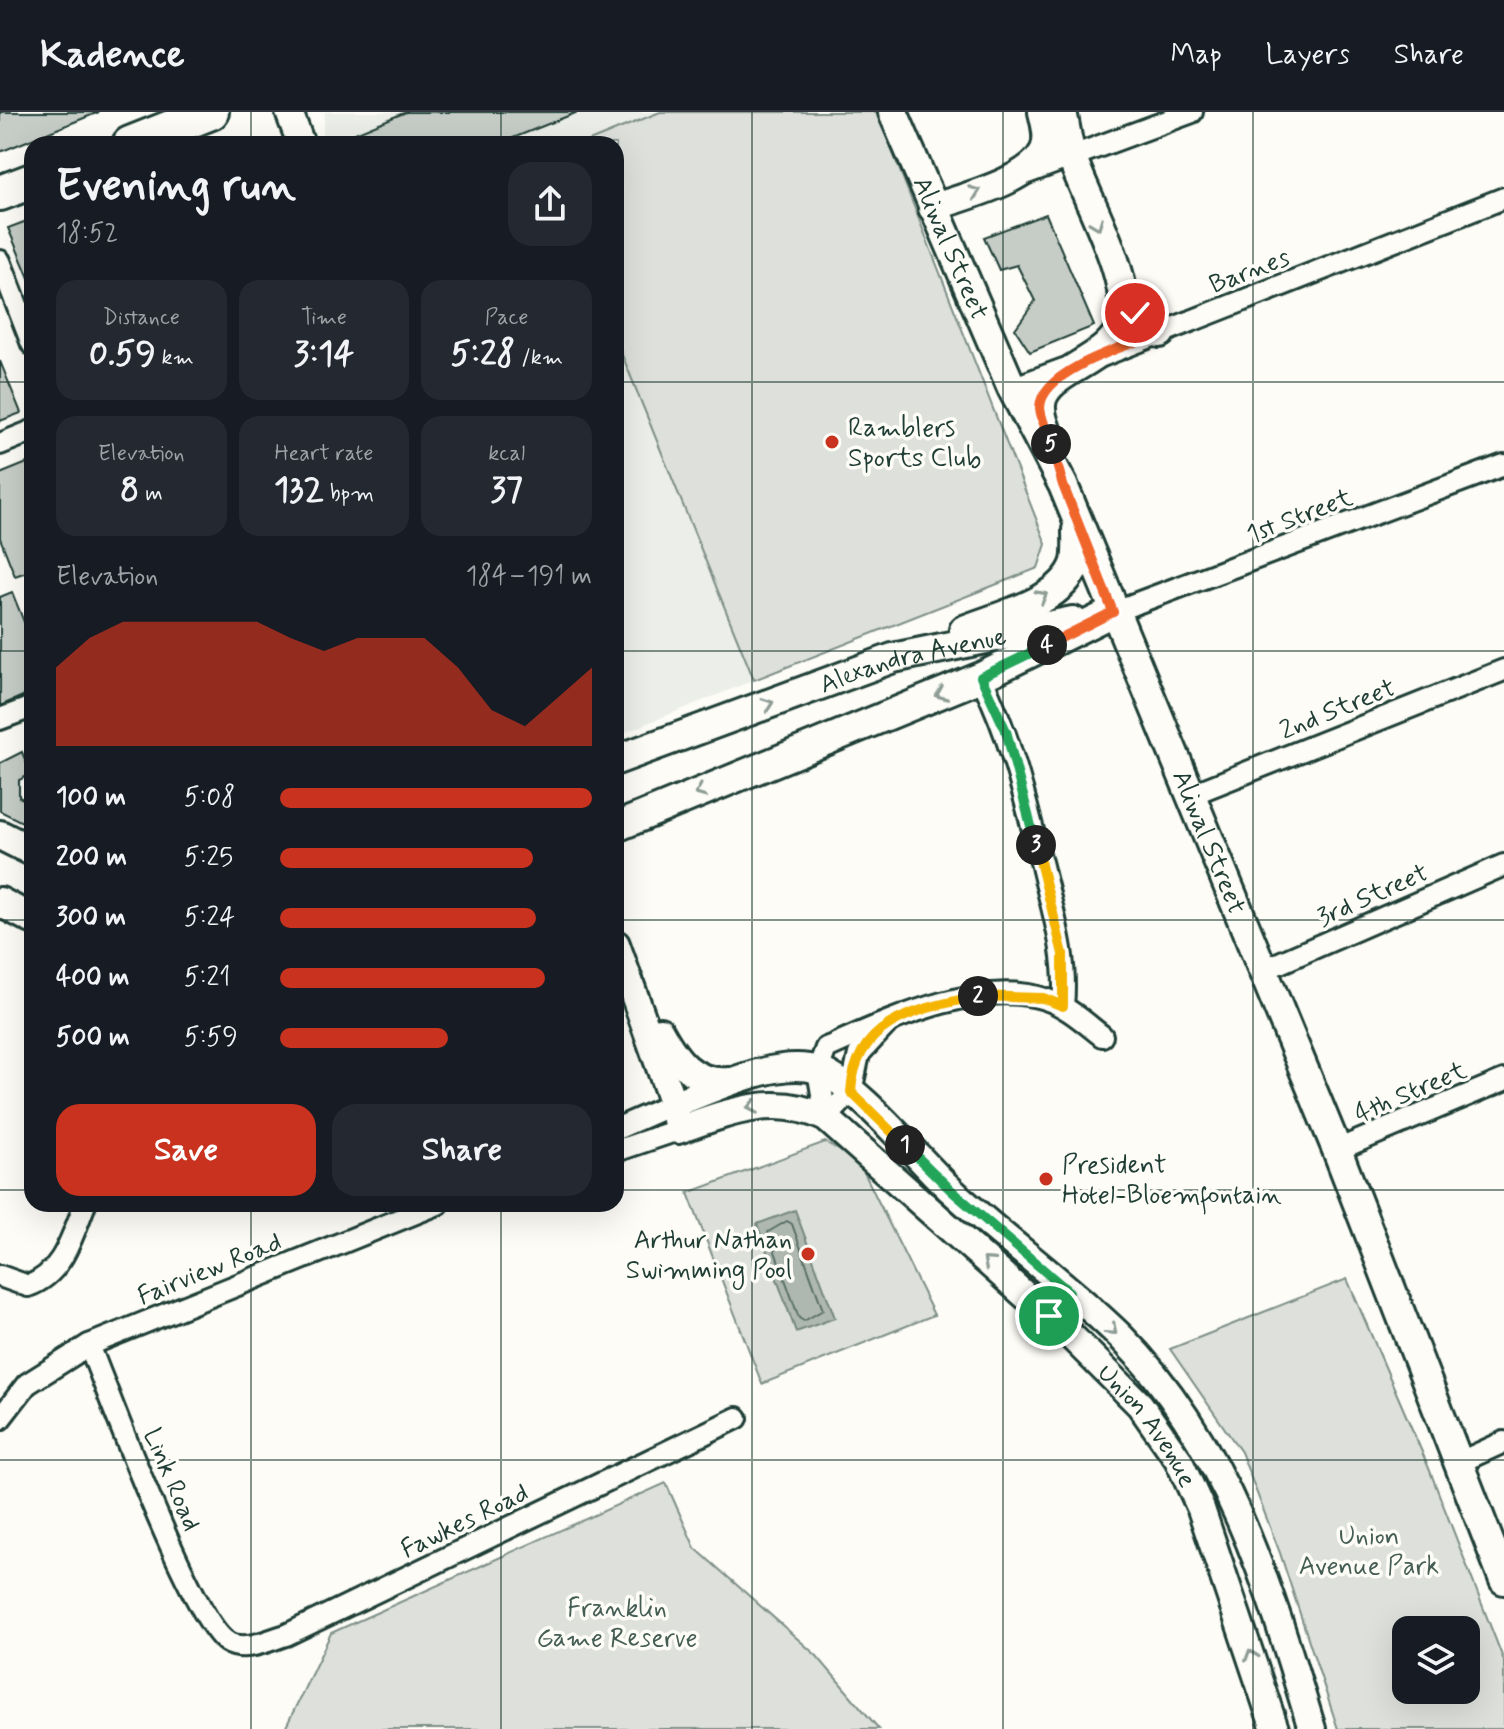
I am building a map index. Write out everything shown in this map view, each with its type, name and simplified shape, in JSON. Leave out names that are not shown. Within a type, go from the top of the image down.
[{"type":"highway","points":[[150,136],[211,112]]},
{"type":"highway","points":[[0,193],[24,184]]},
{"type":"main road","name":"Aliwal Street","points":[[893,112],[1012,388],[1063,485],[1337,1150],[1504,1580]]},
{"type":"main road","points":[[1062,112],[1071,157],[1123,291],[1141,319],[1160,333]]},
{"type":"main road","points":[[1063,485],[1040,407],[1045,393],[1058,378],[1095,358],[1111,345],[1122,324],[1123,291]]},
{"type":"main road","points":[[893,658],[1051,593],[1076,563],[1078,523]]},
{"type":"main road","name":"Alexandra Avenue","points":[[624,757],[893,658],[1113,612]]},
{"type":"main road","name":"Alexandra Avenue","points":[[624,824],[981,677],[1113,612]]},
{"type":"main road","points":[[0,835],[24,847]]},
{"type":"main road","points":[[0,902],[24,915]]},
{"type":"street","points":[[289,112],[298,136]]},
{"type":"street","points":[[1019,176],[1044,149],[1047,138],[1045,112]]},
{"type":"street","points":[[1045,112],[1071,157]]},
{"type":"street","points":[[932,208],[1192,112]]},
{"type":"street","name":"Barnes","points":[[1012,388],[1504,198]]},
{"type":"street","points":[[0,261],[24,323]]},
{"type":"street","points":[[0,444],[24,434]]},
{"type":"street","name":"1st Street","points":[[1113,612],[1504,465]]},
{"type":"street","name":"2nd Street","points":[[1190,795],[1504,670]]},
{"type":"street","points":[[981,677],[1006,731],[1021,777],[1063,954],[1063,1006]]},
{"type":"street","points":[[0,719],[24,710]]},
{"type":"street","name":"3rd Street","points":[[1261,971],[1504,865]]},
{"type":"street","points":[[624,964],[673,1104],[678,1130]]},
{"type":"street","points":[[629,976],[673,1055],[686,1070],[715,1082],[743,1080]]},
{"type":"street","points":[[826,1118],[818,1070],[826,1048],[891,1019],[981,995],[1043,998],[1063,1006],[1102,1036]]},
{"type":"street","points":[[826,1118],[851,1092],[859,1054],[891,1019]]},
{"type":"street","name":"Union Avenue","points":[[673,1104],[781,1066],[818,1070],[851,1092],[952,1191],[1121,1337],[1190,1426],[1221,1477],[1265,1575],[1312,1729]]},
{"type":"street","name":"4th Street","points":[[1337,1150],[1504,1080]]},
{"type":"street","points":[[624,1125],[673,1104]]},
{"type":"street","name":"Union Avenue","points":[[624,1148],[743,1108],[766,1104],[805,1107],[826,1118],[1049,1316],[1140,1405],[1178,1459],[1201,1509],[1275,1729]]},
{"type":"street","points":[[0,1276],[28,1286],[50,1274],[59,1265],[82,1212]]},
{"type":"street","name":"Fairview Road","points":[[0,1419],[27,1384],[89,1345],[417,1212]]},
{"type":"street","points":[[1049,1316],[1069,1292]]},
{"type":"street","name":"Link Road","points":[[89,1345],[192,1591],[214,1630]]},
{"type":"street","name":"Fawkes Road","points":[[214,1630],[231,1645],[240,1647],[286,1635],[737,1418]]},
{"type":"street","points":[[1458,1463],[1504,1442]]},
{"type":"street","points":[[1265,1575],[1271,1629],[1297,1729]]},
{"type":"shaded area","points":[[325,112],[660,112],[602,136],[322,136]]},
{"type":"shaded area","points":[[624,360],[754,680],[624,733]]},
{"type":"green space","name":"Ramblers Sports Club","points":[[660,112],[877,112],[1046,544],[1038,568],[754,680],[624,360],[624,136],[602,136]]},
{"type":"green space","name":"Arthur Nathan Swimming Pool","points":[[825,1142],[859,1162],[934,1315],[762,1384],[688,1193]]},
{"type":"green space","name":"Union Avenue Park","points":[[1347,1279],[1428,1466],[1504,1661],[1504,1729],[1338,1729],[1280,1553],[1241,1452],[1170,1349]]},
{"type":"green space","name":"Franklin Game Reserve","points":[[666,1483],[695,1548],[817,1656],[879,1729],[285,1729],[331,1633]]},
{"type":"water","points":[[795,1210],[835,1318],[796,1332],[757,1224]]},
{"type":"building","points":[[0,112],[99,112],[40,136],[24,136],[24,142],[0,152]]},
{"type":"building","points":[[406,112],[578,112],[518,136],[356,136],[355,133]]},
{"type":"building","points":[[1046,214],[1094,326],[1030,352],[1015,329],[1035,301],[1017,265],[999,270],[984,237]]},
{"type":"building","points":[[24,222],[24,266],[8,228]]},
{"type":"building","points":[[0,361],[21,413],[0,421]]},
{"type":"building","points":[[24,464],[24,573],[15,576],[0,538],[0,474]]},
{"type":"building","points":[[12,592],[24,622],[24,696],[0,706],[0,597]]},
{"type":"building","points":[[22,752],[24,778],[19,780],[19,797],[24,799],[24,823],[0,811],[0,763]]},
{"type":"place","name":"Ramblers Sports Club","points":[[832,442]]},
{"type":"place","name":"President Hotel-Bloemfontain","points":[[1046,1179]]},
{"type":"place","name":"Arthur Nathan Swimming Pool","points":[[808,1254]]},
{"type":"route","points":[[1049,1316],[1069,1292],[952,1191],[851,1092],[852,1080],[859,1054],[891,1019],[981,995],[1043,998],[1063,1006],[1063,954],[1021,777],[1006,731],[981,677],[1113,612],[1063,485],[1040,407],[1045,393],[1068,371],[1160,333],[1146,326],[1135,313]]}]
